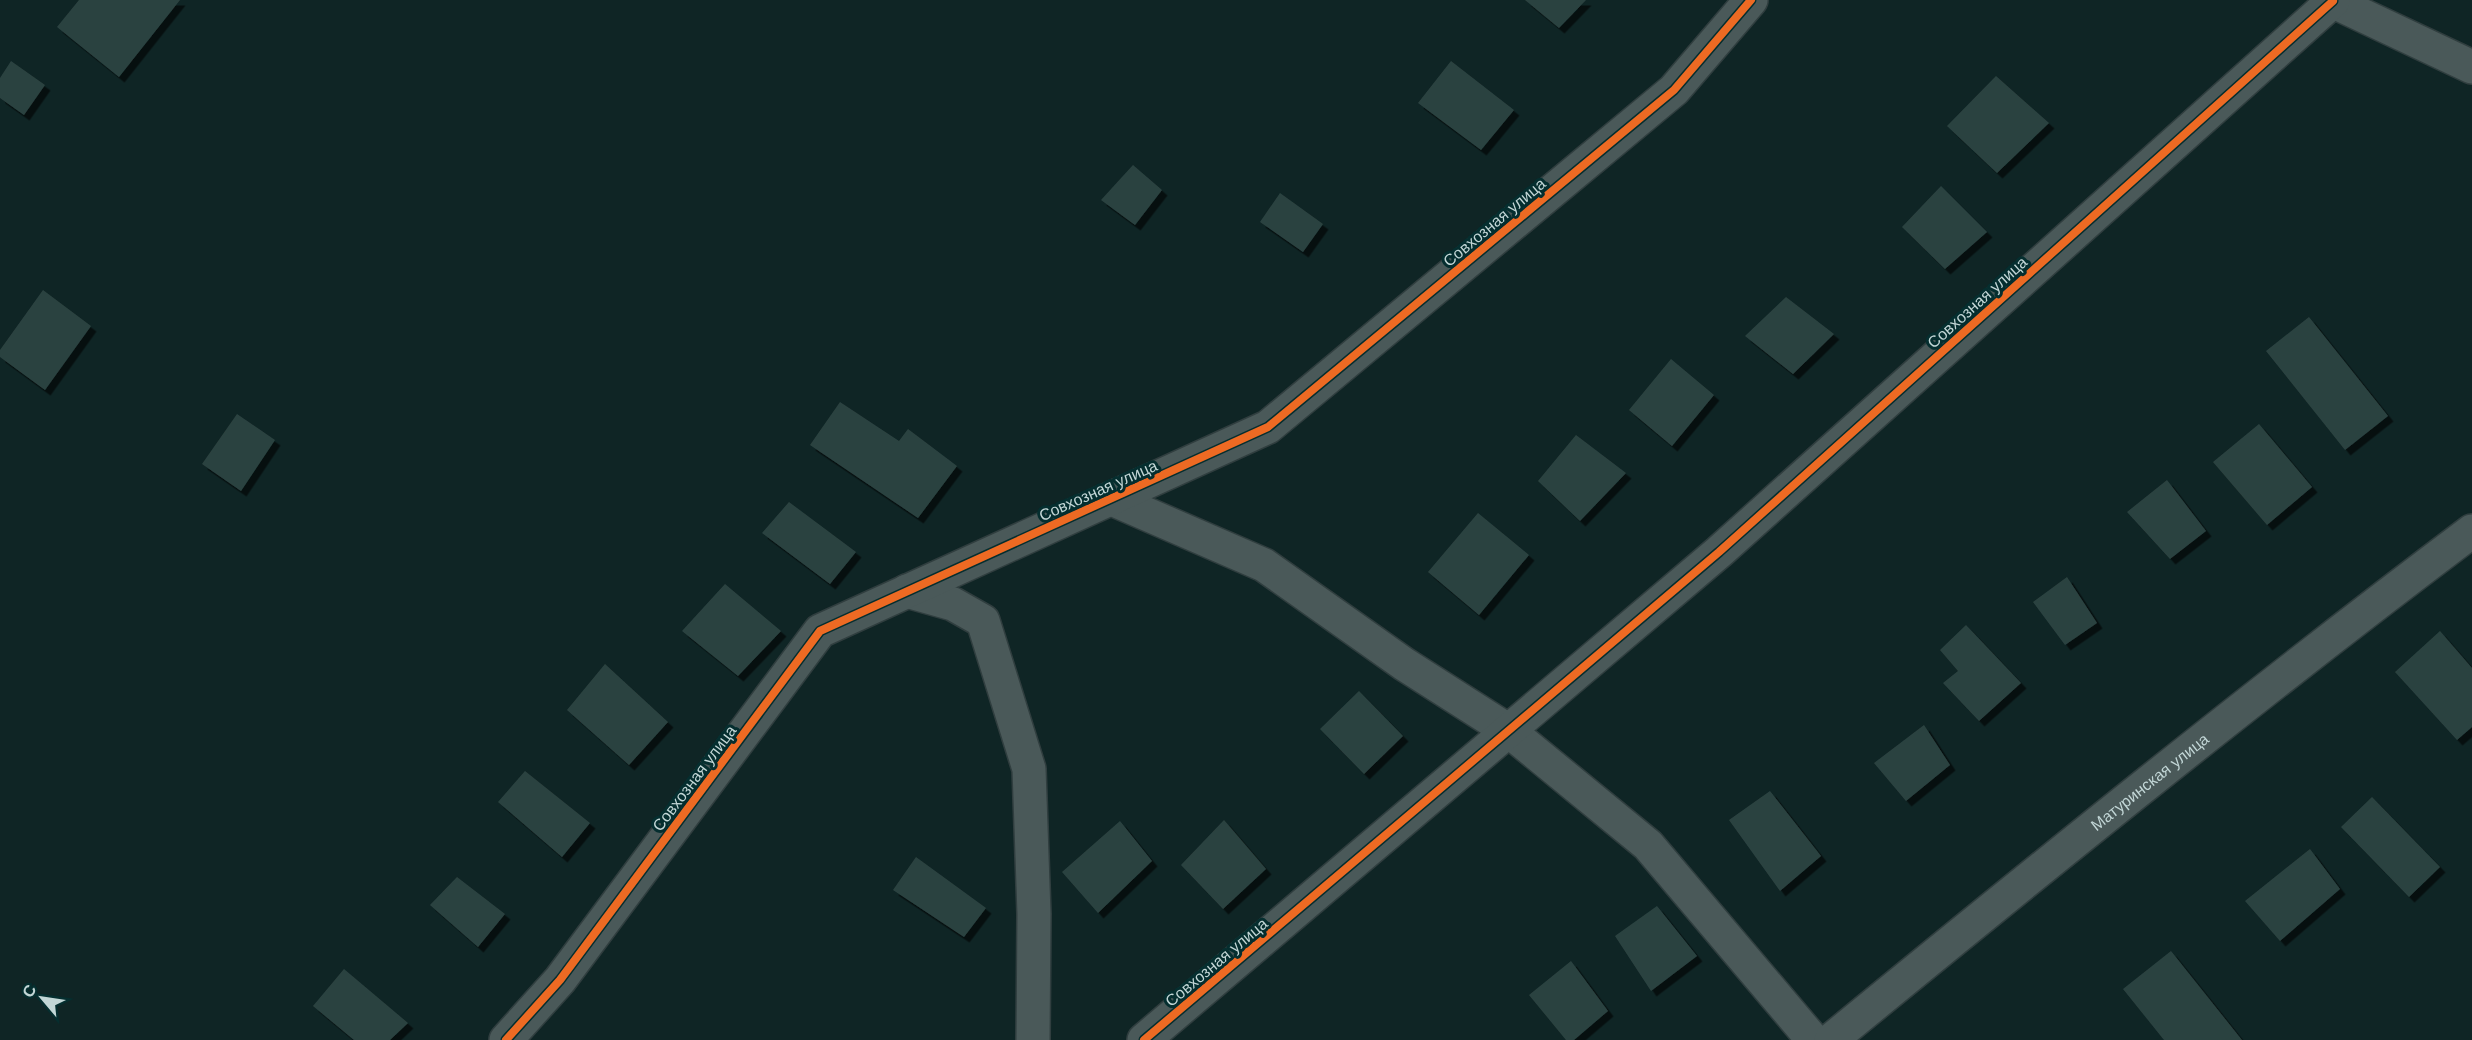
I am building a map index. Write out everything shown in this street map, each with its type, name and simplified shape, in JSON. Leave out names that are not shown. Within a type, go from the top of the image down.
[{"type":"street","name":"Совхозная улица","points":[[506,1040],[560,980],[820,631],[1268,427],[1674,90],[1751,0]]},
{"type":"street","name":"Совхозная улица","points":[[1144,1040],[1719,552],[2332,1]]},
{"type":"street","points":[[2332,1],[2472,67]]},
{"type":"street","points":[[1112,498],[1264,565],[1404,664],[1509,731],[1648,845],[1813,1040]]},
{"type":"street","name":"Матуринская улица","points":[[1831,1040],[2107,813],[2304,657],[2472,531]]},
{"type":"street","points":[[907,591],[953,604],[983,621],[1029,769],[1034,914],[1033,1040]]},
{"type":"building","points":[[79,0],[180,0],[119,77],[57,27]]},
{"type":"building","points":[[1525,0],[1586,0],[1559,28]]},
{"type":"building","points":[[11,61],[45,85],[24,115],[0,98],[0,78]]},
{"type":"building","points":[[1451,61],[1514,110],[1481,150],[1418,103]]},
{"type":"building","points":[[1996,76],[2049,123],[1997,173],[1947,126]]},
{"type":"building","points":[[1133,165],[1162,190],[1135,225],[1101,200]]},
{"type":"building","points":[[1941,186],[1987,232],[1945,269],[1902,227]]},
{"type":"building","points":[[1280,193],[1323,224],[1303,252],[1260,222]]},
{"type":"building","points":[[43,290],[91,326],[45,390],[0,357],[0,350]]},
{"type":"building","points":[[1786,297],[1834,334],[1793,374],[1745,336]]},
{"type":"building","points":[[2309,317],[2388,416],[2345,450],[2266,351]]},
{"type":"building","points":[[1671,359],[1714,395],[1672,446],[1629,410]]},
{"type":"building","points":[[840,402],[899,441],[908,429],[957,466],[918,518],[810,445]]},
{"type":"building","points":[[237,414],[275,440],[241,491],[202,464]]},
{"type":"building","points":[[2259,424],[2312,487],[2267,525],[2213,462]]},
{"type":"building","points":[[1576,435],[1626,473],[1580,521],[1538,481]]},
{"type":"building","points":[[2167,480],[2206,531],[2170,559],[2127,512]]},
{"type":"building","points":[[789,502],[856,552],[830,584],[762,533]]},
{"type":"building","points":[[1478,513],[1529,555],[1479,615],[1428,572]]},
{"type":"building","points":[[2067,577],[2097,623],[2065,645],[2033,602]]},
{"type":"building","points":[[725,584],[781,631],[738,676],[682,631]]},
{"type":"building","points":[[1966,625],[2021,683],[1979,721],[1943,683],[1958,671],[1940,650]]},
{"type":"building","points":[[2440,631],[2472,668],[2472,727],[2457,740],[2395,672]]},
{"type":"building","points":[[605,664],[668,722],[629,765],[567,710]]},
{"type":"building","points":[[1359,691],[1403,736],[1364,774],[1320,729]]},
{"type":"building","points":[[1924,725],[1950,765],[1906,801],[1874,763]]},
{"type":"building","points":[[525,771],[590,823],[562,857],[498,802]]},
{"type":"building","points":[[1770,791],[1821,856],[1780,891],[1729,820]]},
{"type":"building","points":[[2372,797],[2440,867],[2409,897],[2341,827]]},
{"type":"building","points":[[1224,820],[1266,869],[1223,909],[1181,865]]},
{"type":"building","points":[[1120,821],[1152,861],[1098,913],[1062,872]]},
{"type":"building","points":[[2310,849],[2340,889],[2280,941],[2245,901]]},
{"type":"building","points":[[916,857],[986,908],[964,937],[893,890]]},
{"type":"building","points":[[457,877],[505,914],[478,947],[430,905]]},
{"type":"building","points":[[1657,906],[1697,956],[1651,991],[1615,936]]},
{"type":"building","points":[[2171,951],[2242,1040],[2164,1040],[2123,989]]},
{"type":"building","points":[[1571,961],[1608,1011],[1574,1040],[1566,1040],[1529,995]]},
{"type":"building","points":[[344,969],[408,1023],[390,1040],[354,1040],[313,1006]]},
{"type":"cycle path","points":[[506,1040],[560,980],[820,631],[1268,427],[1674,90],[1751,0]]},
{"type":"cycle path","points":[[1144,1040],[1719,552],[2333,1]]}]
